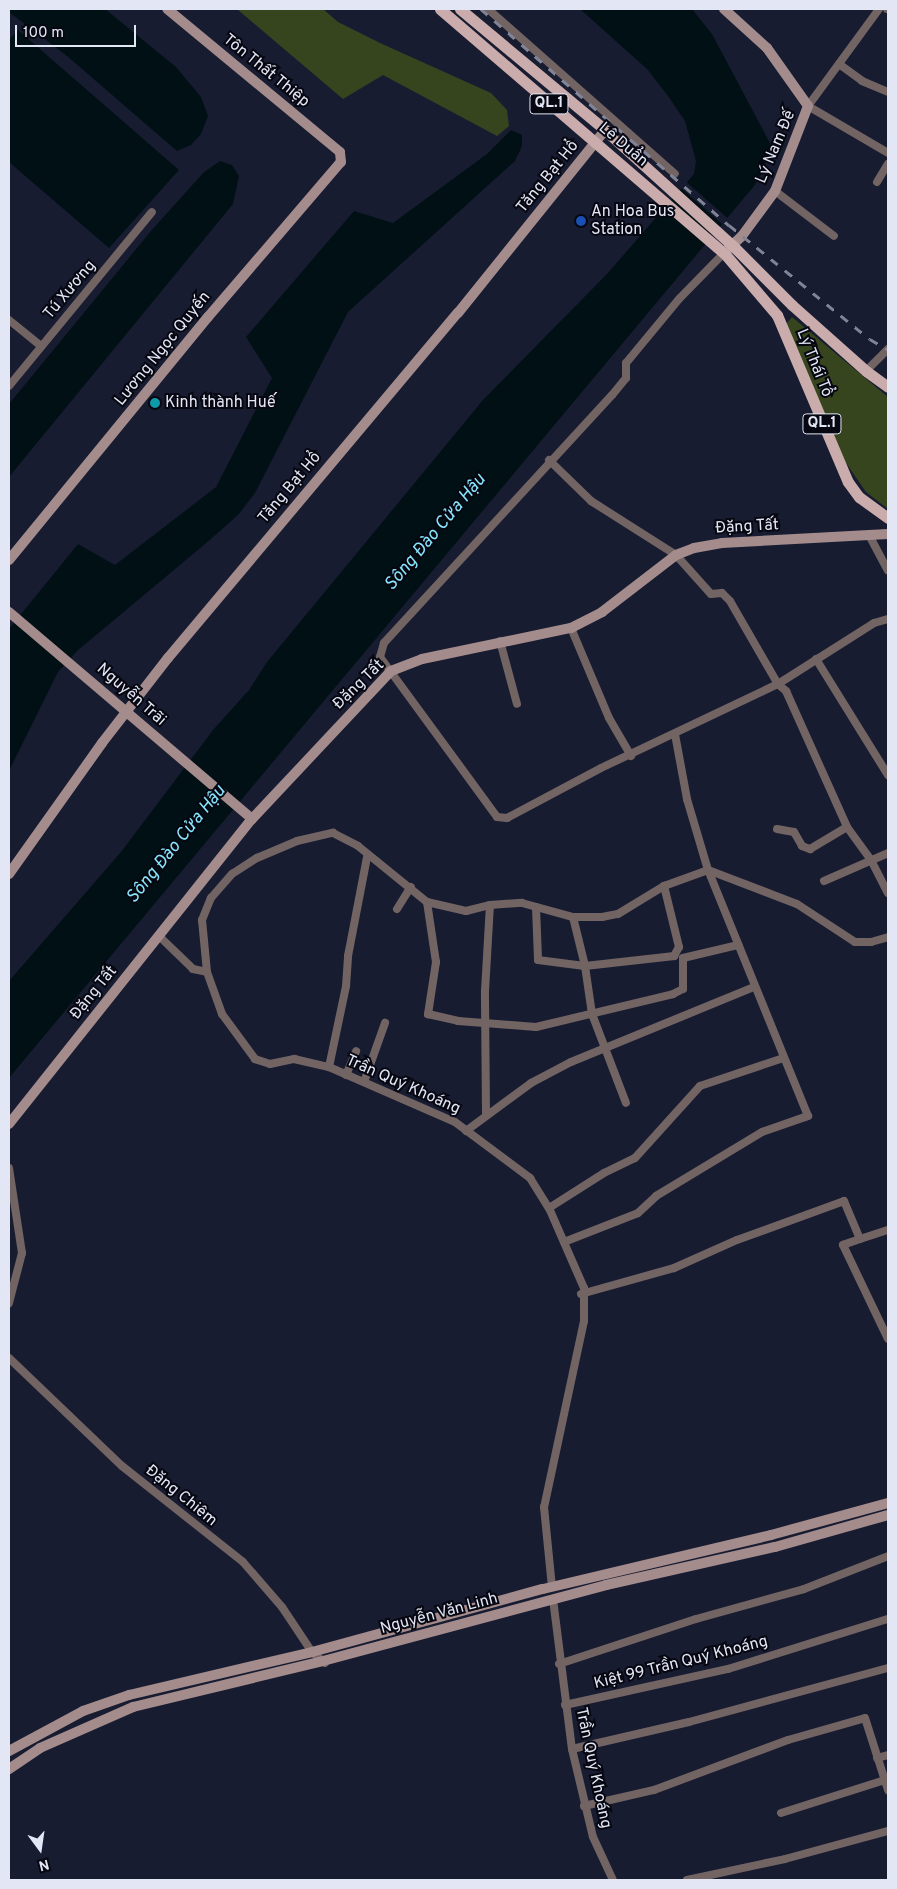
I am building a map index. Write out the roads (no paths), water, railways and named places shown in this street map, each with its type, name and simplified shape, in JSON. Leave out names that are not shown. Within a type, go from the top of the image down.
[{"type":"main road","name":"Tôn Thất Thiệp","points":[[167,9],[340,152],[342,159]]},
{"type":"main road","name":"Lê Duẩn","points":[[440,9],[594,143],[660,197],[726,247],[792,305]]},
{"type":"main road","name":"Lê Duẩn","points":[[460,9],[605,130],[669,188],[726,247],[777,315]]},
{"type":"main road","name":"Lý Nam Đế","points":[[724,9],[766,48],[808,106],[775,191],[726,247]]},
{"type":"main road","name":"Tăng Bạt Hổ","points":[[9,874],[126,711],[605,130]]},
{"type":"main road","name":"Lương Ngọc Quyến","points":[[9,560],[208,317],[339,167],[342,159]]},
{"type":"main road","points":[[777,315],[792,305]]},
{"type":"main road","name":"Lý Thái Tổ","points":[[792,305],[866,372],[888,387]]},
{"type":"main road","name":"Lý Thái Tổ","points":[[777,315],[837,463],[859,496],[888,518]]},
{"type":"main road","name":"Đặng Tất","points":[[9,1124],[252,819],[391,671],[413,661],[500,641],[571,628],[602,612],[676,555],[722,543],[888,534]]},
{"type":"main road","name":"Nguyễn Trãi","points":[[13,615],[252,819]]},
{"type":"main road","name":"Nguyễn Văn Linh","points":[[9,1749],[84,1711],[129,1695],[312,1652],[552,1587],[771,1536],[888,1503]]},
{"type":"main road","name":"Nguyễn Văn Linh","points":[[9,1768],[40,1748],[90,1723],[178,1694],[325,1662],[553,1599],[775,1547],[888,1515]]},
{"type":"main road","points":[[771,1536],[775,1547]]},
{"type":"main road","points":[[552,1587],[553,1599]]},
{"type":"main road","points":[[84,1711],[90,1723]]},
{"type":"street","points":[[488,9],[675,174]]},
{"type":"street","points":[[877,9],[808,106],[888,153]]},
{"type":"street","points":[[839,64],[862,80],[888,92]]},
{"type":"street","points":[[877,182],[888,164]]},
{"type":"street","points":[[775,191],[834,236]]},
{"type":"street","name":"Tú Xương","points":[[9,386],[152,212]]},
{"type":"street","points":[[726,247],[679,299],[626,363],[626,378],[612,395],[549,460],[384,643],[380,657],[497,817],[513,816],[601,768],[632,756],[778,684],[874,623],[888,619]]},
{"type":"street","points":[[9,320],[41,346]]},
{"type":"street","points":[[866,372],[888,349]]},
{"type":"street","points":[[549,460],[591,501],[676,555],[711,594],[722,593],[730,601],[778,684],[786,691],[847,827],[871,860],[888,893]]},
{"type":"street","points":[[869,535],[888,570]]},
{"type":"street","points":[[571,628],[609,718],[632,756]]},
{"type":"street","points":[[500,641],[517,704]]},
{"type":"street","points":[[816,659],[888,775]]},
{"type":"street","points":[[564,1242],[638,1213],[656,1196],[762,1132],[808,1116],[708,870],[687,799],[675,734]]},
{"type":"street","points":[[777,829],[792,831],[802,846],[810,849],[847,827]]},
{"type":"street","name":"Trần Quý Khoáng","points":[[427,902],[411,887],[367,856],[358,846],[333,833],[298,841],[257,858],[232,874],[212,898],[202,920],[206,972],[222,1014],[255,1058],[270,1064],[294,1059],[329,1067],[455,1122],[530,1178],[549,1208],[584,1288],[582,1294],[584,1321],[544,1507],[552,1587]]},
{"type":"street","points":[[824,881],[888,854]]},
{"type":"street","points":[[329,1067],[346,986],[348,956],[367,856]]},
{"type":"street","points":[[683,958],[683,989],[536,1027],[458,1021],[428,1014],[436,962],[427,902],[466,911],[490,905],[522,903],[573,917],[618,914],[664,886],[708,870],[797,904],[855,942],[871,942],[888,937]]},
{"type":"street","points":[[664,886],[679,947],[674,956]]},
{"type":"street","points":[[396,909],[411,887]]},
{"type":"street","points":[[486,1114],[485,1023],[490,905]]},
{"type":"street","points":[[536,907],[538,960],[585,966],[674,956],[683,958],[738,946]]},
{"type":"street","points":[[573,917],[585,966],[592,1014],[626,1103]]},
{"type":"street","points":[[159,936],[193,969],[206,972]]},
{"type":"street","points":[[466,1131],[486,1114],[531,1083],[604,1047],[684,1018],[754,987]]},
{"type":"street","points":[[364,1082],[385,1023]]},
{"type":"street","points":[[346,1074],[356,1051]]},
{"type":"street","points":[[549,1208],[604,1173],[636,1158],[700,1086],[784,1058]]},
{"type":"street","points":[[9,1168],[22,1253],[9,1303]]},
{"type":"street","points":[[582,1294],[674,1268],[746,1237],[844,1201],[860,1239]]},
{"type":"street","points":[[888,1230],[843,1244],[888,1339]]},
{"type":"street","name":"Đặng Chiêm","points":[[9,1358],[122,1466],[243,1562],[282,1607],[312,1652],[325,1662]]},
{"type":"street","points":[[559,1664],[696,1619],[804,1590],[888,1556]]},
{"type":"street","name":"Trần Quý Khoáng","points":[[553,1599],[559,1664],[572,1749],[584,1806],[597,1849],[612,1880]]},
{"type":"street","name":"Kiệt 99 Trần Quý Khoáng","points":[[565,1705],[728,1669],[888,1619]]},
{"type":"street","points":[[572,1749],[689,1722],[888,1668]]},
{"type":"street","points":[[584,1806],[654,1790],[788,1740],[865,1718],[888,1790]]},
{"type":"street","points":[[878,1758],[888,1755]]},
{"type":"street","points":[[781,1814],[885,1780]]},
{"type":"street","points":[[687,1880],[785,1859],[888,1831]]},
{"type":"water","points":[[9,9],[105,9],[176,67],[201,97],[208,116],[201,134],[191,145],[177,151],[67,56],[9,12]]},
{"type":"water","name":"Sông Đào Cửa Hậu","points":[[580,9],[692,9],[712,34],[770,143],[764,170],[754,186],[9,1078],[9,981],[121,852],[213,730],[249,690],[267,662],[483,400],[607,274],[694,174],[696,161],[685,121],[668,96],[647,69]]},
{"type":"water","points":[[18,30],[179,170],[109,248],[9,162],[9,40]]},
{"type":"water","points":[[511,130],[522,135],[522,146],[515,161],[348,312],[255,493],[239,514],[77,651],[58,672],[9,771],[9,629],[78,544],[115,565],[216,487],[272,378],[246,337],[354,211],[393,223],[487,154]]},
{"type":"water","points":[[220,161],[232,165],[239,176],[233,204],[9,477],[9,404],[151,231],[204,172]]},
{"type":"railway","points":[[481,9],[729,225],[870,339],[888,350]]},
{"type":"place","name":"An Hoa Bus Station","points":[[581,221]]},
{"type":"place","name":"Kinh thành Huế","points":[[155,403]]}]
